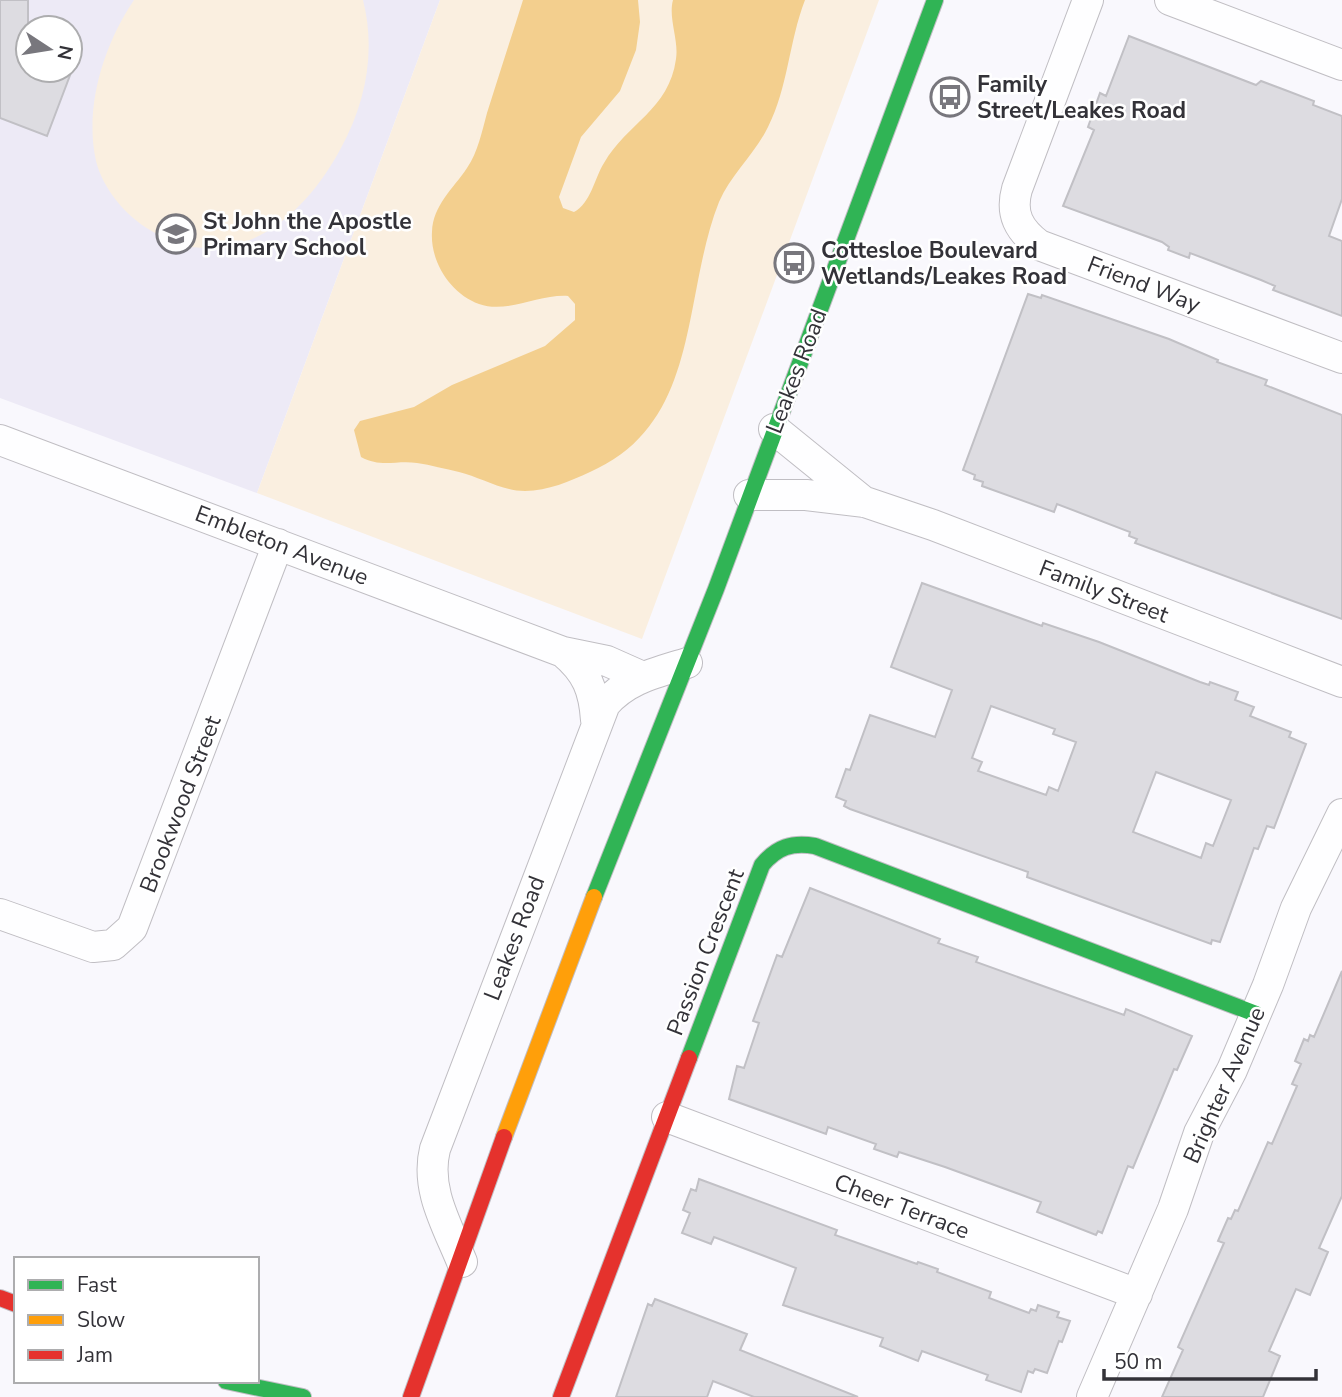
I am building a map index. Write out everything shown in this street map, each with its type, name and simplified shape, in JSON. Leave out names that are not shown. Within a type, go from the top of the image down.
[{"type":"main road","name":"Leakes Road","points":[[411,1397],[548,1014],[687,663],[935,0]]},
{"type":"main road","name":"Passion Crescent","points":[[561,1397],[762,865],[771,853],[799,842],[1256,1014]]},
{"type":"main road","points":[[228,1383],[253,1397]]},
{"type":"main road","points":[[234,1383],[303,1397]]},
{"type":"street","name":"Friend Way","points":[[1088,0],[1017,189],[1013,203],[1020,227],[1040,245],[1342,358]]},
{"type":"street","points":[[1170,0],[1342,65]]},
{"type":"street","name":"Family Street","points":[[774,429],[865,502]]},
{"type":"street","name":"Embleton Avenue","points":[[0,440],[563,652],[607,661],[643,677]]},
{"type":"street","name":"Family Street","points":[[749,495],[806,495],[865,502],[933,525],[1342,682]]},
{"type":"street","name":"Brookwood Street","points":[[0,914],[93,947],[113,945],[132,928],[278,544]]},
{"type":"street","name":"Embleton Avenue","points":[[563,652],[580,666],[589,681],[597,720]]},
{"type":"street","name":"Leakes Road","points":[[461,1262],[432,1184],[431,1166],[435,1149],[605,704],[618,689],[643,677],[687,663]]},
{"type":"street","name":"Brighter Avenue","points":[[1092,1397],[1173,1209],[1199,1133],[1232,1070],[1296,908],[1342,814]]},
{"type":"street","name":"Cheer Terrace","points":[[667,1117],[1137,1294]]},
{"type":"shaded area","name":"St John the Apostle Primary School","points":[[0,0],[440,0],[257,493],[0,398]]},
{"type":"shaded area","points":[[134,0],[363,0],[369,38],[368,57],[362,94],[350,131],[330,167],[302,203],[286,218],[248,241],[227,247],[178,246],[132,217],[104,182],[96,161],[93,140],[95,98],[106,56],[123,17]]},
{"type":"shaded area","points":[[440,0],[879,0],[642,639],[257,493]]},
{"type":"shaded area","points":[[523,0],[638,0],[640,22],[636,50],[620,91],[581,137],[559,197],[563,208],[574,212],[588,197],[613,149],[665,91],[676,59],[673,0],[805,0],[775,112],[763,137],[730,182],[719,202],[707,239],[682,355],[670,390],[652,423],[626,450],[590,472],[534,491],[508,489],[467,474],[428,465],[368,460],[361,457],[354,430],[360,421],[414,407],[452,385],[545,346],[575,320],[575,304],[568,296],[501,307],[479,304],[469,299],[444,276],[432,243],[436,214],[471,162],[477,148]]},
{"type":"building","points":[[0,0],[28,0],[28,14],[14,14],[14,84],[67,84],[47,136],[0,118]]},
{"type":"building","points":[[1129,36],[1256,85],[1261,81],[1285,90],[1342,116],[1342,199],[1329,236],[1342,241],[1342,316],[1273,290],[1275,286],[1261,280],[1190,253],[1189,258],[1168,250],[1169,247],[1162,242],[1063,206],[1094,130],[1088,127],[1100,93],[1106,96]]},
{"type":"building","points":[[1028,294],[1041,298],[1042,295],[1169,339],[1218,360],[1217,362],[1267,380],[1265,385],[1342,415],[1342,619],[1135,543],[1137,539],[1129,536],[1130,532],[1057,504],[1054,512],[982,486],[983,482],[974,479],[975,475],[963,470]]},
{"type":"building","points":[[922,583],[1042,626],[1043,623],[1099,642],[1200,682],[1209,685],[1210,682],[1238,692],[1235,700],[1254,707],[1250,716],[1291,732],[1289,737],[1306,744],[1274,828],[1267,826],[1258,849],[1254,848],[1220,942],[1212,940],[1211,944],[1027,877],[1028,872],[844,806],[846,801],[836,797],[846,769],[850,770],[870,715],[935,737],[952,690],[891,667]],"holes":[[[991,706],[1055,729],[1053,734],[1076,742],[1058,791],[1049,787],[1046,795],[978,771],[982,762],[972,758]],[[1156,772],[1231,800],[1213,846],[1206,843],[1201,858],[1133,832]]]},
{"type":"building","points":[[810,888],[940,939],[938,943],[978,957],[976,962],[1124,1015],[1126,1009],[1192,1036],[1177,1070],[1174,1069],[1133,1168],[1128,1166],[1102,1233],[1098,1231],[1096,1235],[1037,1212],[1041,1202],[945,1167],[899,1152],[897,1157],[874,1149],[876,1144],[828,1127],[826,1134],[729,1099],[737,1066],[744,1068],[759,1023],[753,1021],[777,955],[782,957]]},
{"type":"building","points":[[1342,971],[1342,1196],[1319,1248],[1328,1252],[1310,1295],[1296,1289],[1269,1351],[1280,1356],[1263,1397],[1162,1397],[1183,1350],[1178,1347],[1224,1243],[1218,1241],[1228,1218],[1231,1219],[1235,1210],[1238,1211],[1268,1142],[1272,1144],[1297,1086],[1292,1084],[1301,1064],[1295,1061],[1304,1039],[1308,1041],[1310,1035],[1314,1037]]},
{"type":"building","points":[[699,1179],[837,1230],[835,1235],[938,1269],[937,1272],[991,1292],[989,1298],[1029,1313],[1031,1309],[1036,1311],[1038,1305],[1059,1312],[1057,1317],[1070,1321],[1047,1373],[1035,1369],[1033,1373],[1028,1371],[1021,1392],[986,1380],[988,1375],[922,1351],[918,1361],[880,1346],[883,1338],[783,1305],[796,1268],[714,1237],[711,1244],[682,1233],[690,1213],[683,1210],[691,1189],[696,1191]]},
{"type":"building","points":[[655,1299],[747,1334],[740,1350],[858,1397],[754,1397],[713,1381],[707,1397],[616,1397],[648,1304],[652,1306]]},
{"type":"traffic: fast","points":[[594,897],[716,589],[935,0]]},
{"type":"traffic: fast","points":[[689,1058],[762,865],[779,850],[799,845],[815,846],[1256,1014]]},
{"type":"traffic: fast","points":[[236,1383],[303,1397]]},
{"type":"traffic: slow","points":[[504,1137],[594,897]]},
{"type":"traffic: jam","points":[[561,1397],[689,1058]]},
{"type":"traffic: jam","points":[[411,1397],[504,1137]]},
{"type":"traffic: jam","points":[[0,1298],[14,1303]]},
{"type":"place","name":"Family Street/Leakes Road","points":[[950,97]]},
{"type":"place","name":"St John the Apostle Primary School","points":[[176,234]]},
{"type":"place","name":"Cottesloe Boulevard Wetlands/Leakes Road","points":[[794,263]]}]
